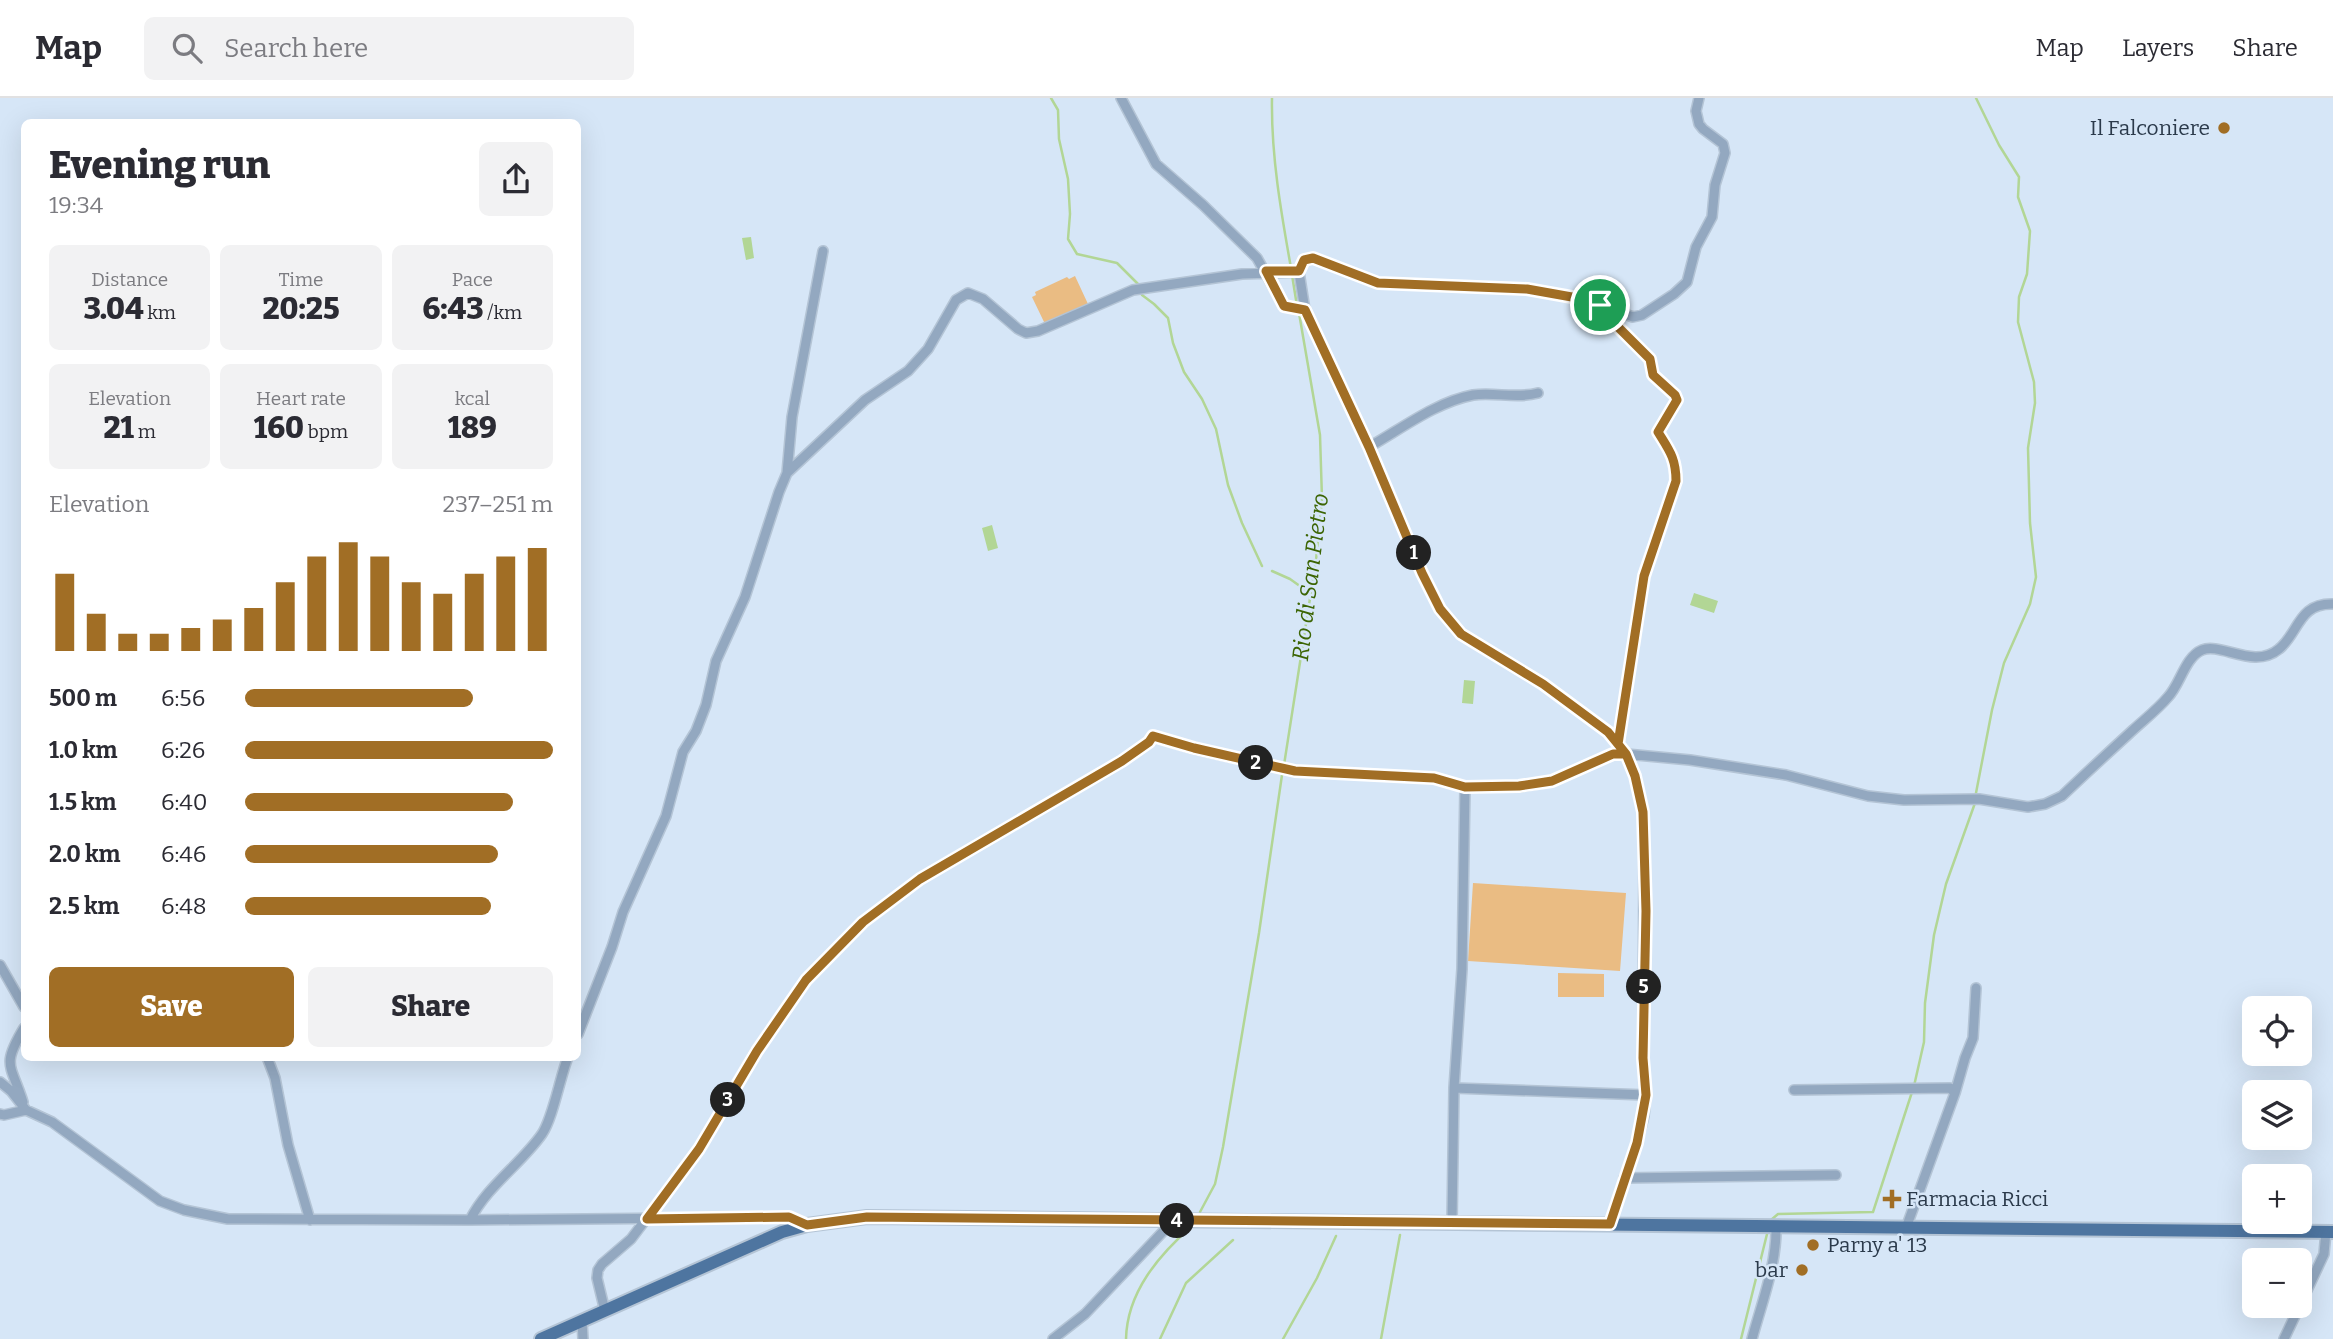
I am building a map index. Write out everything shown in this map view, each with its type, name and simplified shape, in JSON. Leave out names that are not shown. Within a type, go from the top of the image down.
[{"type":"main road","points":[[541,1339],[782,1233],[807,1225],[867,1217],[2329,1231]]},
{"type":"street","points":[[1121,98],[1156,164],[1257,258],[1284,306],[1305,310]]},
{"type":"street","points":[[1610,1224],[1637,1143],[1646,1095],[1643,1058],[1646,911],[1643,812],[1635,776],[1626,754],[1608,732],[1543,684],[1461,634],[1440,609],[1305,310],[1299,271],[1304,260],[1313,258],[1378,283],[1527,289],[1583,299],[1633,317],[1642,315],[1687,282],[1696,247],[1712,217],[1715,185],[1725,153],[1723,144],[1699,124],[1696,111],[1699,98]]},
{"type":"street","points":[[581,1026],[623,912],[666,816],[683,752],[696,731],[706,705],[716,661],[745,597],[787,473],[792,417],[823,251]]},
{"type":"street","points":[[787,473],[865,400],[908,371],[928,349],[956,300],[968,293],[983,299],[1026,333],[1038,331],[1133,290],[1266,271],[1299,271]]},
{"type":"street","points":[[1600,305],[1611,320],[1650,359],[1653,375],[1677,400],[1658,432],[1671,451],[1676,481],[1644,576],[1618,744]]},
{"type":"street","points":[[1369,447],[1455,400],[1473,395],[1524,397],[1538,393]]},
{"type":"street","points":[[605,1311],[597,1278],[598,1270],[631,1239],[699,1149],[757,1051],[806,980],[863,922],[920,879],[1122,761],[1149,742],[1153,736],[1295,771],[1434,778],[1465,787],[1519,786],[1552,781],[1613,754],[1626,754],[1690,760],[1786,775],[1831,788],[1892,799],[1979,799],[2028,807],[2045,804],[2063,796],[2170,696],[2192,658],[2200,651],[2208,649],[2247,657],[2264,657],[2280,649],[2309,611],[2322,603],[2333,604]]},
{"type":"street","points":[[1452,1222],[1454,1088],[1462,969],[1465,787]]},
{"type":"street","points":[[0,965],[21,1002]]},
{"type":"street","points":[[1906,1228],[1973,1038],[1976,988]]},
{"type":"street","points":[[21,1033],[11,1050],[9,1066],[26,1110]]},
{"type":"street","points":[[269,1061],[275,1078],[288,1145],[310,1220]]},
{"type":"street","points":[[470,1220],[477,1206],[545,1130],[567,1061]]},
{"type":"street","points":[[0,1082],[26,1110],[52,1122],[160,1201],[184,1210],[228,1219],[789,1217],[807,1225]]},
{"type":"street","points":[[1454,1088],[1646,1095]]},
{"type":"street","points":[[1794,1090],[1950,1088],[1955,1093]]},
{"type":"street","points":[[0,1114],[26,1110]]},
{"type":"street","points":[[1624,1178],[1836,1175]]},
{"type":"street","points":[[1053,1339],[1085,1314],[1173,1221]]},
{"type":"street","points":[[1752,1339],[1773,1258],[1776,1226]]},
{"type":"street","points":[[2284,1339],[2323,1254],[2329,1231]]},
{"type":"street","points":[[582,1321],[583,1339]]},
{"type":"shaded area","points":[[751,237],[754,258],[746,260],[742,238]]},
{"type":"shaded area","points":[[1075,276],[1088,304],[1045,324],[1032,297],[1036,295],[1035,292]]},
{"type":"shaded area","points":[[992,525],[998,548],[988,551],[982,528]]},
{"type":"shaded area","points":[[1694,593],[1718,601],[1714,613],[1690,605]]},
{"type":"shaded area","points":[[1464,680],[1475,681],[1473,704],[1462,703]]},
{"type":"shaded area","points":[[1473,883],[1626,893],[1620,971],[1468,961]]},
{"type":"shaded area","points":[[1558,973],[1604,974],[1604,997],[1558,997]]},
{"type":"waterway","points":[[1051,98],[1058,110],[1059,139],[1068,179],[1068,239],[1077,254],[1117,263],[1139,285]]},
{"type":"waterway","name":"Rio di San Pietro","points":[[1272,98],[1275,162],[1291,268]]},
{"type":"waterway","points":[[1976,98],[1999,145],[2019,177],[2018,197],[2030,231],[2027,274],[2019,297],[2018,322],[2034,382],[2035,403],[2028,448],[2030,523],[2036,577],[2030,604],[2004,663],[1976,793]]},
{"type":"waterway","name":"Rio di San Pietro","points":[[1292,275],[1297,306]]},
{"type":"waterway","points":[[1141,292],[1168,318],[1173,343],[1184,372],[1202,399],[1216,429],[1228,485],[1262,566]]},
{"type":"waterway","name":"Rio di San Pietro","points":[[1284,765],[1316,560],[1322,499],[1320,435],[1299,313]]},
{"type":"waterway","points":[[1272,571],[1290,579],[1311,594]]},
{"type":"waterway","name":"Rio di San Pietro","points":[[1200,1212],[1215,1184],[1223,1147],[1282,775]]},
{"type":"waterway","points":[[1914,1086],[1924,1042],[1925,1003],[1934,935],[1946,884],[1975,803]]},
{"type":"waterway","points":[[1771,1220],[1778,1214],[1873,1212],[1912,1092]]},
{"type":"waterway","name":"Rio di San Pietro","points":[[1126,1339],[1132,1306],[1147,1276],[1168,1249],[1192,1226]]},
{"type":"waterway","points":[[1741,1339],[1768,1230]]},
{"type":"waterway","points":[[1381,1339],[1400,1235]]},
{"type":"waterway","points":[[1283,1339],[1317,1278],[1336,1236]]},
{"type":"waterway","points":[[1160,1339],[1186,1283],[1233,1240]]},
{"type":"place","name":"Il Falconiere","points":[[2224,128]]},
{"type":"place","name":"Farmacia Ricci","points":[[1892,1199]]},
{"type":"place","name":"Parny a' 13","points":[[1813,1245]]},
{"type":"place","name":"bar","points":[[1802,1270]]},
{"type":"route","points":[[1600,305],[1583,299],[1527,289],[1378,283],[1313,258],[1304,260],[1299,271],[1266,271],[1284,306],[1305,310],[1440,609],[1461,634],[1543,684],[1608,732],[1626,754],[1613,754],[1552,781],[1519,786],[1465,787],[1434,778],[1295,771],[1153,736],[1149,742],[1122,761],[920,879],[863,922],[806,980],[757,1051],[699,1149],[647,1219],[789,1217],[807,1225],[867,1217],[1610,1224],[1637,1143],[1646,1095],[1643,1058],[1646,911],[1643,812],[1635,776],[1626,754],[1618,744],[1644,576],[1676,481],[1671,451],[1658,432],[1677,400],[1653,375],[1650,359],[1611,320],[1600,305]]}]
